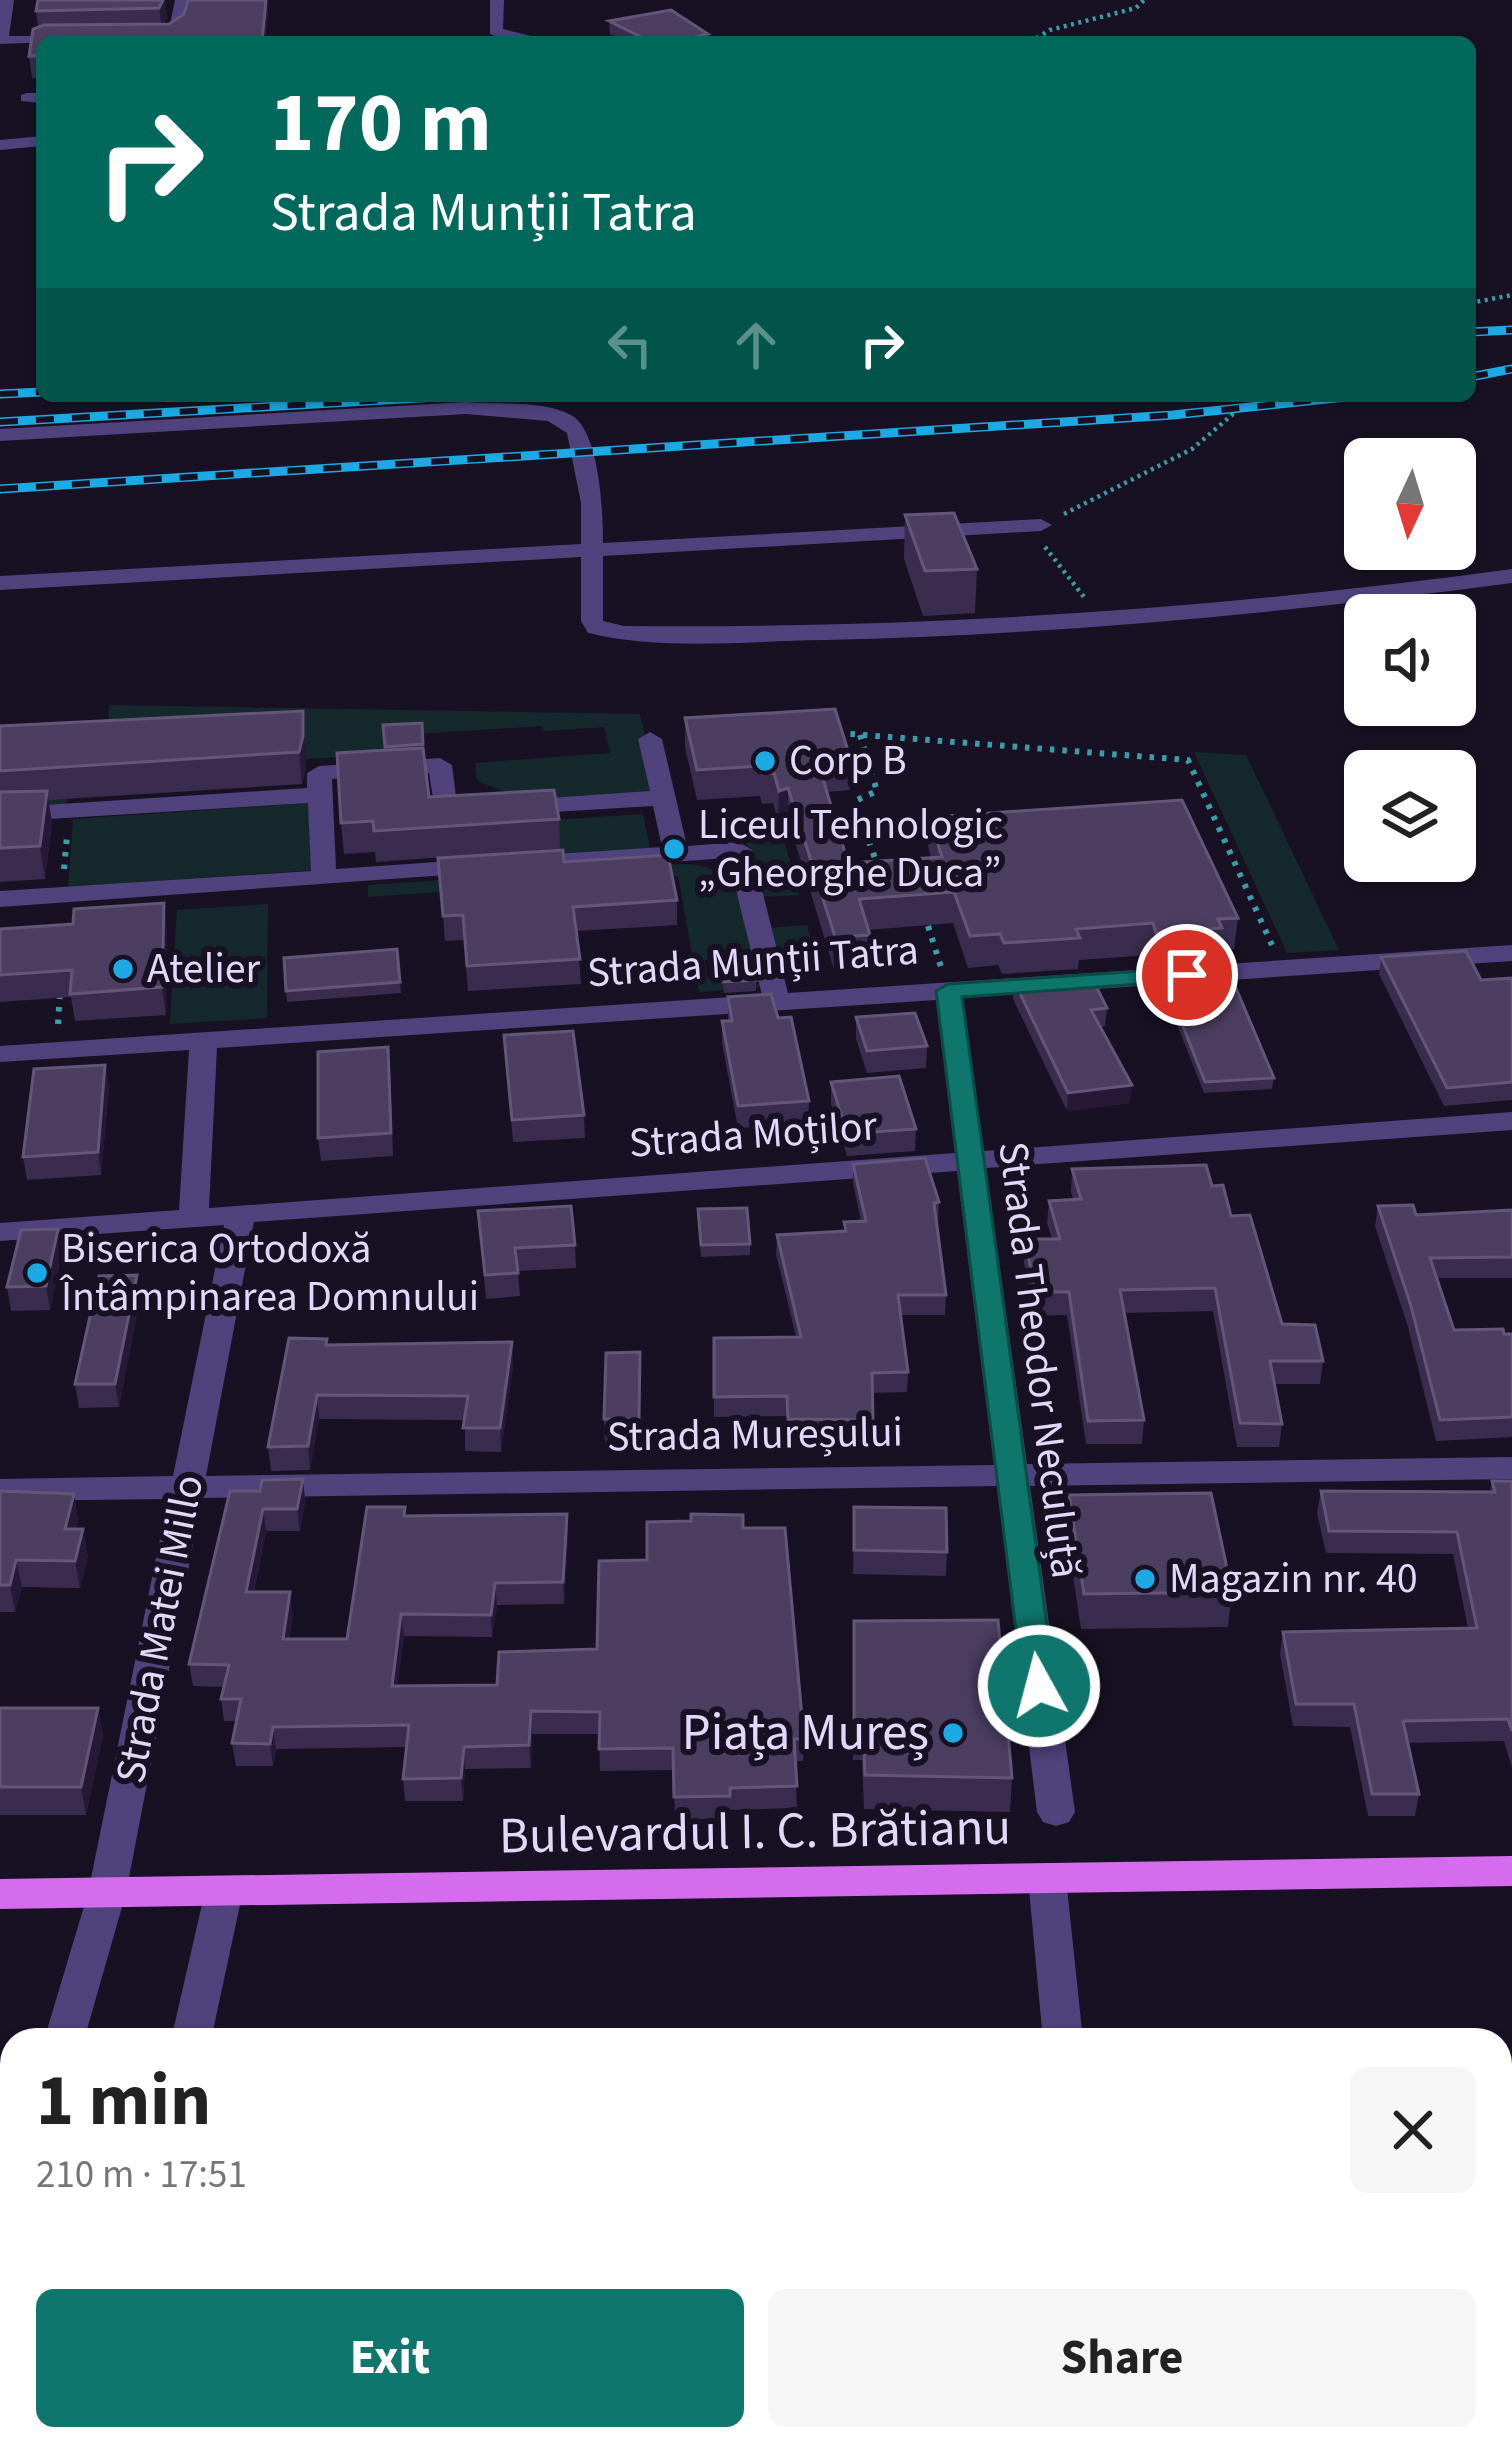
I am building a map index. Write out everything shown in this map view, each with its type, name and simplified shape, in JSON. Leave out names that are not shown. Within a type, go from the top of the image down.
[{"type":"main road","name":"Bulevardul I. C. Brătianu","points":[[0,1894],[1512,1871]]},
{"type":"street","points":[[7,0],[1,40],[36,40]]},
{"type":"street","points":[[155,36],[176,32],[182,0]]},
{"type":"street","points":[[497,0],[495,31],[507,36]]},
{"type":"street","points":[[0,145],[36,142]]},
{"type":"street","points":[[0,435],[465,402],[568,421],[578,433],[593,512],[592,621],[596,628],[625,633],[800,636],[1094,620],[1304,604],[1512,576]]},
{"type":"street","points":[[0,583],[1041,525]]},
{"type":"street","points":[[650,739],[676,854]]},
{"type":"street","points":[[324,877],[319,773],[440,766],[445,812],[664,798]]},
{"type":"street","points":[[0,815],[320,795]]},
{"type":"street","points":[[0,898],[739,850],[777,1002]]},
{"type":"street","name":"Strada Munții Tatra","points":[[0,1054],[1512,953]]},
{"type":"street","name":"Strada Theodor Neculuță","points":[[948,991],[1056,1812]]},
{"type":"street","points":[[193,1218],[204,1040]]},
{"type":"street","name":"Strada Moților","points":[[0,1232],[1512,1121]]},
{"type":"street","name":"Strada Matei Millo","points":[[68,2028],[107,1893],[241,1214]]},
{"type":"street","name":"Strada Mureșului","points":[[0,1490],[1512,1468]]},
{"type":"street","points":[[1047,1878],[1062,2028]]},
{"type":"street","points":[[194,2028],[224,1891]]},
{"type":"path","points":[[1040,36],[1136,8],[1144,0]]},
{"type":"path","points":[[1476,302],[1512,295]]},
{"type":"path","points":[[1094,620],[1078,585],[1038,538],[1041,525],[1192,448],[1232,415],[1231,402]]},
{"type":"path","points":[[826,732],[1188,760],[1282,968]]},
{"type":"path","points":[[860,734],[877,791],[855,801],[878,869]]},
{"type":"path","points":[[56,1050],[61,978]]},
{"type":"green space","points":[[109,705],[640,714],[658,794],[543,798],[477,780],[475,763],[610,753],[604,727],[544,731],[542,726],[385,736],[386,755],[306,759],[305,742],[70,755],[66,808],[7,811],[7,803],[28,801],[34,758],[0,759],[0,752],[61,749],[63,736],[108,734]]},
{"type":"green space","points":[[1194,752],[1246,755],[1339,950],[1287,953]]},
{"type":"green space","points":[[310,803],[313,870],[68,887],[73,819]]},
{"type":"green space","points":[[643,814],[651,853],[562,859],[556,820]]},
{"type":"green space","points":[[783,836],[799,895],[760,897],[746,843],[749,838]]},
{"type":"green space","points":[[702,866],[730,883],[748,929],[755,966],[738,967],[736,959],[705,960],[707,978],[721,978],[723,986],[764,987],[699,992],[678,876],[368,897],[368,885]]},
{"type":"green space","points":[[268,904],[267,1018],[170,1024],[177,910]]},
{"type":"green space","points":[[807,925],[819,970],[779,973],[768,928]]},
{"type":"building","points":[[38,0],[163,0],[159,8],[36,11]]},
{"type":"building","points":[[188,0],[266,0],[263,36],[36,36],[36,55],[29,56],[33,29],[44,25],[169,24],[184,14]]},
{"type":"building","points":[[671,10],[708,34],[639,36],[609,21]]},
{"type":"building","points":[[954,513],[977,569],[925,571],[905,515]]},
{"type":"building","points":[[835,709],[851,760],[818,762],[848,863],[942,857],[929,817],[1182,800],[1238,918],[1218,919],[1222,928],[1156,933],[1153,923],[1076,929],[1080,938],[1004,943],[1000,934],[970,936],[954,892],[859,899],[870,935],[835,937],[788,788],[779,791],[774,773],[762,774],[760,766],[697,770],[685,718]]},
{"type":"building","points":[[303,711],[299,752],[0,771],[0,726]]},
{"type":"building","points":[[422,723],[423,744],[385,747],[383,725]]},
{"type":"building","points":[[423,748],[429,797],[554,790],[559,819],[374,831],[373,821],[341,823],[337,753]]},
{"type":"building","points":[[47,791],[40,846],[0,848],[0,792]]},
{"type":"building","points":[[563,850],[564,862],[668,855],[677,900],[573,907],[580,959],[467,966],[463,915],[443,916],[438,858]]},
{"type":"building","points":[[164,903],[162,987],[70,994],[72,970],[0,975],[0,929],[73,924],[74,909]]},
{"type":"building","points":[[397,949],[400,982],[286,991],[284,958]]},
{"type":"building","points":[[1466,951],[1481,980],[1512,978],[1512,1082],[1447,1088],[1381,957]]},
{"type":"building","points":[[753,965],[756,980],[723,982],[721,967]]},
{"type":"building","points":[[1230,974],[1274,1078],[1205,1082],[1164,978]]},
{"type":"building","points":[[1091,976],[1107,1008],[1091,1010],[1132,1085],[1068,1093],[1014,981]]},
{"type":"building","points":[[771,994],[778,1018],[791,1017],[809,1101],[738,1106],[722,1021],[732,1021],[728,997]]},
{"type":"building","points":[[915,1013],[927,1046],[867,1051],[856,1017]]},
{"type":"building","points":[[573,1031],[584,1115],[512,1120],[504,1035]]},
{"type":"building","points":[[388,1047],[391,1133],[318,1138],[318,1052]]},
{"type":"building","points":[[105,1065],[98,1152],[23,1157],[34,1069]]},
{"type":"building","points":[[899,1076],[916,1129],[847,1134],[831,1082]]},
{"type":"building","points":[[925,1158],[939,1202],[934,1203],[946,1295],[898,1295],[908,1372],[872,1373],[873,1420],[788,1419],[787,1396],[714,1397],[714,1338],[801,1337],[777,1235],[846,1231],[844,1222],[866,1221],[853,1164]]},
{"type":"building","points":[[1206,1165],[1212,1186],[1223,1185],[1231,1216],[1250,1215],[1282,1324],[1315,1325],[1323,1361],[1270,1361],[1282,1424],[1240,1423],[1215,1288],[1120,1290],[1144,1420],[1088,1421],[1069,1292],[1035,1292],[1025,1239],[1060,1239],[1049,1201],[1081,1199],[1072,1169]]},
{"type":"building","points":[[1413,1205],[1416,1215],[1512,1210],[1512,1257],[1430,1258],[1454,1330],[1503,1329],[1504,1334],[1512,1334],[1512,1417],[1440,1420],[1411,1306],[1378,1206]]},
{"type":"building","points":[[571,1206],[575,1245],[515,1248],[518,1273],[485,1275],[478,1211]]},
{"type":"building","points":[[747,1208],[750,1244],[701,1245],[698,1209]]},
{"type":"building","points":[[58,1229],[46,1286],[7,1287],[21,1230]]},
{"type":"building","points":[[137,1275],[115,1384],[75,1384],[99,1276]]},
{"type":"building","points":[[289,1338],[327,1339],[326,1345],[512,1342],[500,1428],[463,1428],[468,1396],[317,1395],[308,1446],[268,1447]]},
{"type":"building","points":[[640,1352],[639,1419],[604,1419],[606,1353]]},
{"type":"building","points":[[303,1479],[297,1509],[263,1509],[246,1592],[290,1592],[283,1639],[347,1639],[367,1507],[405,1507],[404,1516],[567,1514],[563,1582],[495,1583],[491,1615],[401,1614],[392,1686],[497,1685],[499,1652],[597,1649],[599,1561],[647,1560],[647,1522],[691,1521],[691,1514],[743,1515],[743,1528],[785,1528],[804,1739],[794,1739],[797,1786],[730,1788],[730,1796],[674,1797],[673,1748],[599,1749],[600,1712],[531,1711],[529,1745],[464,1747],[461,1778],[403,1779],[409,1725],[273,1727],[270,1744],[232,1743],[241,1699],[221,1699],[229,1665],[189,1664],[230,1491],[260,1491],[262,1480]]},
{"type":"building","points":[[1492,1481],[1512,1481],[1512,1731],[1508,1719],[1403,1721],[1419,1794],[1372,1794],[1354,1704],[1296,1704],[1283,1632],[1477,1628],[1457,1532],[1329,1531],[1321,1491],[1495,1492]]},
{"type":"building","points":[[0,1491],[74,1494],[65,1529],[83,1529],[75,1561],[16,1560],[10,1585],[0,1585]]},
{"type":"building","name":"Magazin nr. 40","points":[[1211,1493],[1232,1592],[1084,1594],[1069,1495]]},
{"type":"building","points":[[854,1507],[946,1508],[947,1552],[854,1550]]},
{"type":"building","points":[[998,1620],[1012,1778],[865,1775],[863,1726],[854,1726],[854,1621]]},
{"type":"building","points":[[0,1708],[98,1708],[81,1787],[0,1787]]},
{"type":"railway","points":[[1476,332],[1512,330]]},
{"type":"railway","points":[[1476,376],[1512,369]]},
{"type":"railway","points":[[0,394],[36,392]]},
{"type":"railway","points":[[0,422],[349,402]]},
{"type":"railway","points":[[0,489],[1173,415],[1298,402]]},
{"type":"place","name":"Corp B","points":[[765,761]]},
{"type":"place","name":"Liceul Tehnologic „Gheorghe Duca”","points":[[674,849]]},
{"type":"place","name":"Atelier","points":[[123,969]]},
{"type":"place","name":"Biserica Ortodoxă Întâmpinarea Domnului","points":[[37,1273]]},
{"type":"place","name":"Magazin nr. 40","points":[[1145,1579]]},
{"type":"place","name":"Piața Mureș","points":[[953,1733]]},
{"type":"route","points":[[1039,1686],[948,991],[1187,975]]}]
